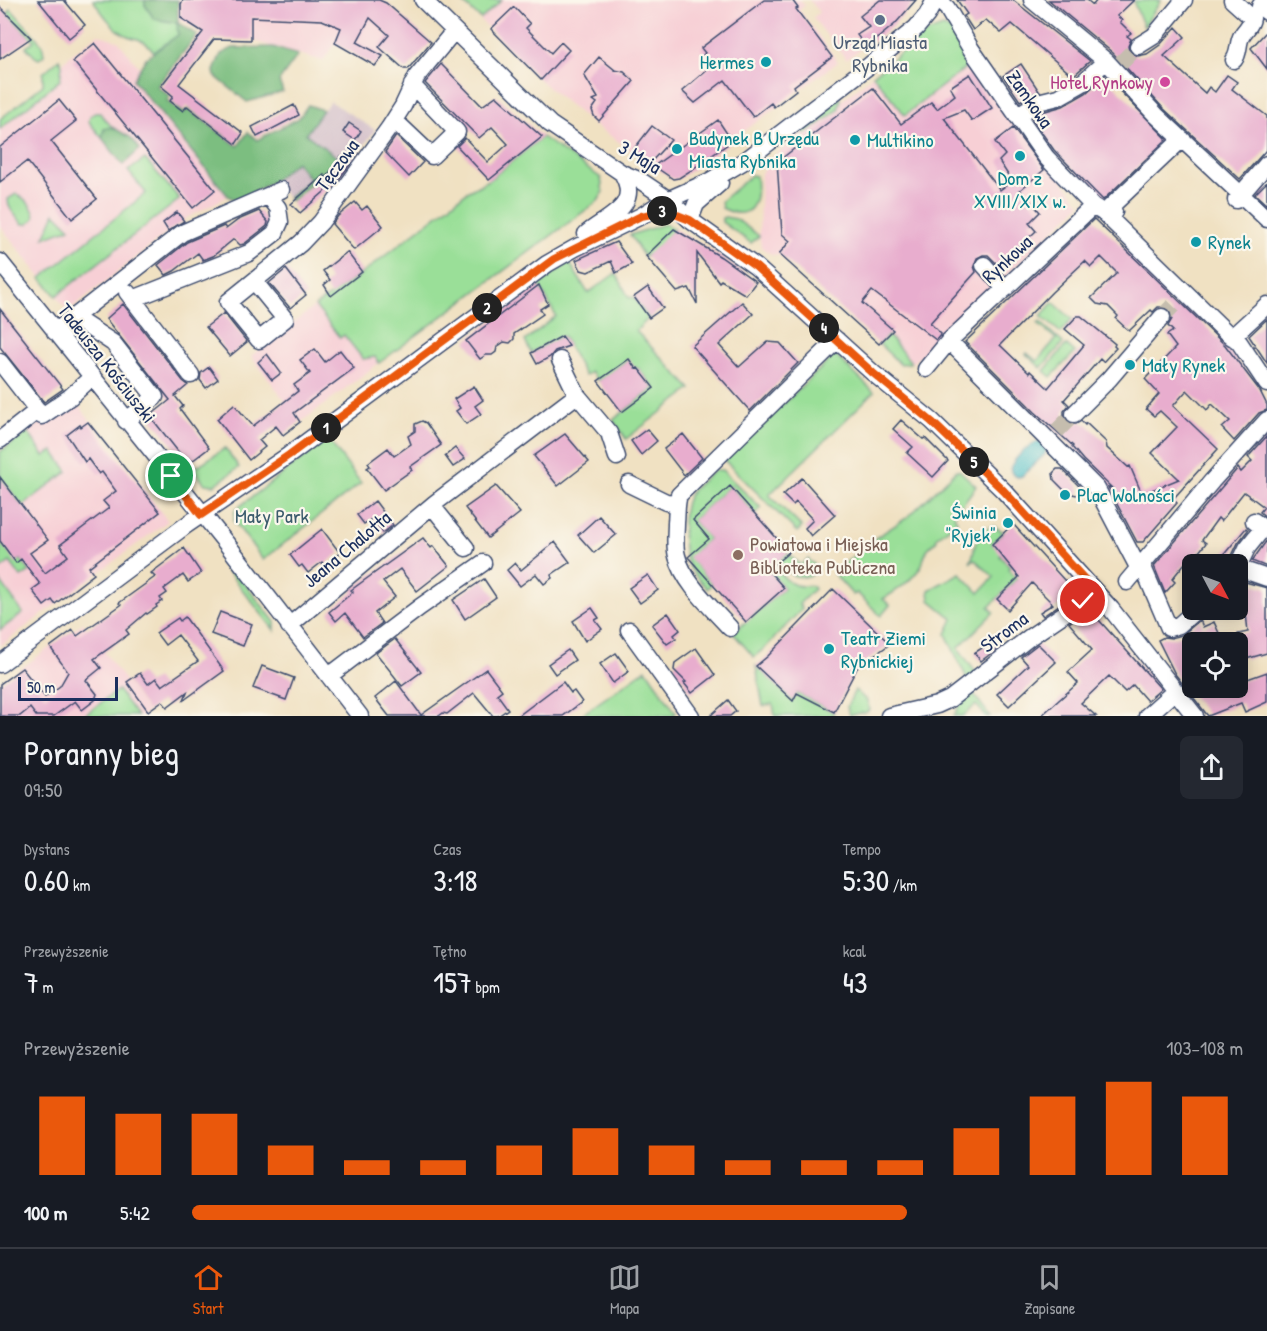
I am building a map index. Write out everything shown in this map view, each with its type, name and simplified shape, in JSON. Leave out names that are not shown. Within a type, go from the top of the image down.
[{"type":"street","name":"3 Maja","points":[[423,0],[550,124],[622,173],[641,181],[669,200],[690,220],[765,275],[839,342]]},
{"type":"street","name":"Zamkowa","points":[[936,0],[947,8],[971,49],[1046,157],[1103,211]]},
{"type":"street","points":[[0,664],[201,515],[289,455],[532,274],[562,255],[735,167],[803,117],[909,33],[927,15],[936,0]]},
{"type":"street","points":[[1032,0],[1113,65],[1182,142],[1239,197],[1267,219]]},
{"type":"street","points":[[1138,46],[1154,36],[1184,0]]},
{"type":"street","points":[[1232,0],[1252,18],[1251,24],[1241,36],[1238,55],[1234,60]]},
{"type":"street","points":[[1265,0],[1260,6],[1267,12]]},
{"type":"street","name":"Tęczowa","points":[[254,281],[285,319],[259,340],[228,302],[312,232],[394,120],[412,85],[454,31]]},
{"type":"street","points":[[1017,116],[1038,102],[1058,97],[1113,65]]},
{"type":"street","points":[[394,120],[432,156],[458,132],[412,85]]},
{"type":"street","points":[[1182,142],[1103,211],[1185,292],[1234,336],[1267,384]]},
{"type":"street","points":[[1239,197],[1267,164]]},
{"type":"street","points":[[641,216],[667,211],[690,220],[696,204],[735,167]]},
{"type":"street","points":[[562,255],[626,202],[629,188],[622,173]]},
{"type":"street","points":[[55,332],[182,233],[275,193],[280,222],[275,233],[249,253],[133,299]]},
{"type":"street","name":"Rynkowa","points":[[926,369],[949,341],[1005,289],[1103,211]]},
{"type":"street","name":"Tadeusza Kościuszki","points":[[0,262],[201,515],[226,543],[360,716]]},
{"type":"street","points":[[984,265],[1005,289]]},
{"type":"street","points":[[0,290],[14,279]]},
{"type":"street","points":[[118,282],[191,375]]},
{"type":"street","points":[[1234,336],[1267,304]]},
{"type":"street","points":[[75,316],[114,343],[155,397],[126,421]]},
{"type":"street","points":[[1074,414],[1109,379],[1162,317]]},
{"type":"street","points":[[949,341],[1054,436],[1097,489],[1141,567],[1169,628],[1179,625],[1185,620]]},
{"type":"street","points":[[730,628],[682,570],[677,555],[676,503],[679,495],[839,342],[932,422],[981,468],[1117,615],[1195,716]]},
{"type":"street","points":[[560,360],[578,395],[609,434],[617,457]]},
{"type":"street","points":[[0,362],[42,416],[70,397],[92,377]]},
{"type":"street","name":"Jeana Chalotta","points":[[289,626],[432,506],[578,395]]},
{"type":"street","points":[[0,440],[38,410]]},
{"type":"street","points":[[1127,582],[1267,420]]},
{"type":"street","points":[[629,484],[666,502],[676,503]]},
{"type":"street","points":[[432,506],[466,548]]},
{"type":"street","points":[[1244,554],[1263,528],[1254,521]]},
{"type":"street","points":[[329,676],[483,563]]},
{"type":"street","points":[[1248,571],[1267,578]]},
{"type":"street","name":"Stroma","points":[[890,716],[939,710],[1030,637],[1096,592]]},
{"type":"street","points":[[629,630],[691,716]]},
{"type":"street","points":[[1147,716],[1175,691]]},
{"type":"shaded area","points":[[178,0],[379,0],[411,24],[375,66],[335,43],[323,61],[251,40],[214,39],[178,18]]},
{"type":"shaded area","points":[[502,0],[800,0],[805,5],[799,10],[838,62],[690,171],[674,179],[594,125],[544,84],[481,21]]},
{"type":"shaded area","points":[[809,0],[916,0],[895,24],[846,59],[813,18],[819,12]]},
{"type":"shaded area","points":[[98,34],[118,41],[140,68],[133,80],[228,196],[185,219],[68,311],[0,226],[0,129],[60,80],[65,60]]},
{"type":"shaded area","points":[[973,62],[1081,204],[912,363],[901,350],[779,254],[772,255],[761,247],[759,234],[761,173],[779,152],[873,75],[905,115]]},
{"type":"shaded area","points":[[330,101],[375,130],[349,166],[306,134]]},
{"type":"shaded area","points":[[296,162],[310,179],[288,198],[273,181]]},
{"type":"shaded area","points":[[315,306],[340,338],[344,335],[350,342],[376,357],[379,363],[301,422],[251,356]]},
{"type":"shaded area","points":[[73,398],[168,521],[0,646],[0,452]]},
{"type":"shaded area","points":[[83,623],[148,712],[142,716],[0,716],[0,684]]},
{"type":"green space","points":[[93,0],[145,0],[145,5],[178,23],[178,35],[154,52],[141,40],[127,36],[118,30]]},
{"type":"green space","points":[[145,0],[178,0],[178,23],[197,35],[157,86],[170,96],[167,101],[184,113],[188,109],[238,146],[248,132],[257,140],[299,118],[308,105],[323,110],[306,134],[349,166],[344,172],[327,171],[291,201],[288,198],[310,179],[296,162],[273,181],[238,202],[228,196],[133,80],[146,58],[178,35],[177,23],[154,19],[145,5]]},
{"type":"green space","points":[[460,0],[502,0],[481,19]]},
{"type":"green space","points":[[1161,0],[1144,27],[1133,1]]},
{"type":"green space","points":[[11,9],[42,44],[44,55],[39,59],[26,47],[34,41],[7,14]]},
{"type":"green space","points":[[943,27],[959,32],[973,62],[905,115],[873,75],[924,34]]},
{"type":"green space","points":[[273,47],[298,55],[279,81],[283,92],[247,102],[215,76],[214,71],[221,54],[233,48]]},
{"type":"green space","points":[[59,59],[62,65],[60,80],[0,129],[0,119],[43,85],[43,73]]},
{"type":"green space","points":[[839,97],[841,99],[838,110],[806,134],[798,129]]},
{"type":"green space","points":[[100,113],[112,127],[104,129],[102,138],[89,122],[90,116]]},
{"type":"green space","points":[[112,127],[130,137],[140,149],[123,165],[102,138],[104,129]]},
{"type":"green space","points":[[542,137],[601,178],[603,193],[598,201],[379,363],[375,357],[363,359],[344,335],[340,338],[315,306],[364,272],[467,192],[489,180]]},
{"type":"green space","points":[[145,159],[180,199],[56,296],[41,278],[146,193],[128,171]]},
{"type":"green space","points":[[752,175],[756,176],[757,186],[751,208],[747,212],[740,213],[722,208],[721,201]]},
{"type":"green space","points":[[16,194],[26,200],[33,210],[35,218],[28,224],[23,224],[9,206],[8,199]]},
{"type":"green space","points":[[55,213],[70,228],[44,238]]},
{"type":"green space","points":[[722,218],[736,219],[759,236],[751,243],[722,222]]},
{"type":"green space","points":[[665,224],[674,229],[656,250],[644,257],[630,235]]},
{"type":"green space","points":[[569,262],[588,293],[616,273],[629,298],[634,297],[649,318],[636,331],[691,389],[626,439],[613,420],[654,388],[638,368],[636,369],[628,360],[598,381],[591,372],[585,376],[563,336],[531,353],[525,341],[556,316],[539,285]]},
{"type":"green space","points":[[1053,302],[1072,319],[1061,333],[1041,316]]},
{"type":"green space","points":[[1040,322],[1063,343],[1041,368],[1026,354],[1037,361],[1056,339],[1038,324]]},
{"type":"green space","points":[[888,335],[910,363],[900,364],[879,344]]},
{"type":"green space","points":[[1065,346],[1075,352],[1051,377],[1044,371]]},
{"type":"green space","points":[[835,355],[874,392],[769,495],[802,527],[797,532],[724,460]]},
{"type":"green space","points":[[28,432],[44,456],[53,451],[68,471],[22,506],[2,480],[0,481],[0,452]]},
{"type":"green space","name":"Mały Park","points":[[328,439],[361,483],[263,560],[234,521],[235,510]]},
{"type":"green space","points":[[225,448],[239,467],[215,485],[205,484],[193,469]]},
{"type":"green space","points":[[715,470],[722,470],[761,508],[755,514],[730,486],[693,520],[709,539],[689,557],[712,584],[707,589],[686,559],[683,518],[691,492]]},
{"type":"green space","points":[[957,470],[976,486],[954,516],[957,521],[936,538],[937,540],[927,550],[916,573],[883,599],[890,605],[881,616],[857,593],[853,595],[834,574],[866,544],[908,517]]},
{"type":"green space","points":[[993,526],[1004,532],[992,544],[1003,552],[1000,556],[1017,579],[989,607],[994,612],[958,648],[977,674],[968,681],[946,634],[953,619],[930,600],[929,590],[960,573],[979,593],[994,577],[974,559],[970,563],[978,537]]},
{"type":"green space","points":[[0,541],[16,562],[21,559],[30,571],[21,577],[10,562],[0,569]]},
{"type":"green space","points":[[787,553],[800,565],[808,559],[817,567],[817,571],[809,577],[793,576],[778,561]]},
{"type":"green space","points":[[773,566],[790,582],[799,586],[812,586],[814,589],[799,604],[802,609],[754,657],[733,633],[784,588],[768,570]]},
{"type":"green space","points":[[230,567],[275,622],[275,631],[226,569]]},
{"type":"green space","points":[[0,581],[23,613],[0,630]]},
{"type":"green space","points":[[756,666],[793,700],[797,693],[834,712],[832,716],[775,716],[773,704],[763,706]]},
{"type":"green space","points":[[646,669],[676,713],[672,716],[580,716]]},
{"type":"green space","points":[[118,690],[137,716],[83,716]]},
{"type":"green space","points":[[855,690],[867,701],[869,709],[867,712],[850,715],[847,707]]},
{"type":"green space","points":[[972,692],[990,716],[986,716],[976,705],[963,716],[954,716],[962,700]]},
{"type":"water","points":[[1040,441],[1047,449],[1044,455],[1022,476],[1013,475],[1011,468],[1017,458],[1028,447]]},
{"type":"building","points":[[38,0],[64,0],[85,25],[69,38]]},
{"type":"building","points":[[183,0],[379,0],[386,3],[431,42],[408,69],[404,69],[379,47],[389,35],[370,18],[357,42],[383,56],[375,66],[335,43],[341,28],[322,20],[251,17],[251,40],[214,39],[179,84],[243,133],[236,144],[187,106],[183,111],[170,101],[173,96],[161,86],[203,32],[181,18]]},
{"type":"building","name":"Hermes","points":[[764,0],[792,0],[798,8],[796,9],[832,57],[794,86],[796,90],[774,107],[771,103],[753,117],[725,80],[695,103],[682,91],[710,67],[702,56],[705,53],[701,48]]},
{"type":"building","name":"Urząd Miasta Rybnika","points":[[880,0],[916,0],[895,24],[865,46],[857,35],[869,27],[860,16]]},
{"type":"building","points":[[957,0],[1013,0],[1090,61],[1073,76],[1012,24],[1001,33],[986,20],[973,30],[964,16],[967,14]]},
{"type":"building","points":[[1049,0],[1087,0],[1093,5],[1097,0],[1134,0],[1117,16],[1131,33],[1127,36],[1131,39],[1128,46],[1129,51],[1138,56],[1147,54],[1160,45],[1176,27],[1185,37],[1164,56],[1205,93],[1209,87],[1215,92],[1227,75],[1237,82],[1232,89],[1267,116],[1267,149],[1240,179],[1163,108],[1113,53]]},
{"type":"building","points":[[0,7],[31,38],[0,59]]},
{"type":"building","points":[[514,7],[530,24],[526,28],[551,53],[561,42],[569,50],[541,80],[491,29]]},
{"type":"building","points":[[1267,31],[1267,69],[1251,48]]},
{"type":"building","points":[[95,43],[215,190],[193,208],[73,61]]},
{"type":"building","points":[[599,57],[634,81],[599,121],[592,110],[597,103],[593,100],[598,98],[584,75]]},
{"type":"building","points":[[441,64],[482,106],[496,96],[542,137],[489,180],[457,146],[465,138],[488,162],[508,144],[492,127],[479,138],[425,83]]},
{"type":"building","points":[[1021,64],[1039,91],[1020,101],[1003,76]]},
{"type":"building","points":[[970,74],[992,108],[972,121],[964,110],[944,118],[1000,190],[1012,181],[999,161],[1005,155],[995,142],[1013,128],[1044,170],[1020,190],[1040,212],[1029,223],[1036,231],[999,266],[988,255],[977,258],[974,266],[976,272],[930,323],[941,334],[936,340],[872,291],[862,303],[893,330],[879,344],[779,254],[790,241],[782,234],[777,162],[873,88],[901,124],[931,102],[937,109],[955,95],[950,87]]},
{"type":"building","points":[[1105,76],[1167,139],[1103,200],[1054,150],[1032,119],[1042,112],[1063,106],[1086,93]]},
{"type":"building","points":[[59,100],[76,121],[51,141],[97,199],[72,219],[27,161],[0,182],[0,147]]},
{"type":"building","points":[[294,105],[299,115],[257,137],[252,127]]},
{"type":"building","name":"Budynek B Urzędu Miasta Rybnika","points":[[718,120],[732,141],[679,178],[673,179],[654,166]]},
{"type":"building","points":[[349,123],[361,131],[355,140],[343,132]]},
{"type":"building","points":[[652,126],[671,140],[650,163],[633,150]]},
{"type":"building","points":[[396,136],[423,162],[409,177],[385,152]]},
{"type":"building","points":[[341,156],[351,163],[339,179],[300,213],[291,204],[324,175],[326,178]]},
{"type":"building","points":[[1267,182],[1267,205],[1255,194]]},
{"type":"building","points":[[355,202],[362,210],[367,206],[383,226],[354,250],[332,224]]},
{"type":"building","points":[[259,211],[268,222],[267,226],[244,244],[240,245],[234,239],[213,256],[203,260],[198,253],[166,275],[158,265],[187,242],[224,226],[226,229],[238,220]]},
{"type":"building","points":[[177,212],[184,221],[168,231],[163,223]]},
{"type":"building","points":[[1094,219],[1225,345],[1260,391],[1267,410],[1259,413],[1234,441],[1222,428],[1230,421],[1212,404],[1207,410],[1187,390],[1173,406],[1218,449],[1173,499],[1177,503],[1143,542],[1137,542],[1108,487],[1112,488],[1083,460],[1073,446],[1035,412],[965,342]],"holes":[[[1101,257],[1117,273],[1091,298],[1097,304],[1108,306],[1118,316],[1116,319],[1129,331],[1151,310],[1153,312],[1158,307],[1164,307],[1172,314],[1168,326],[1173,331],[1167,335],[1176,347],[1145,379],[1159,394],[1146,409],[1154,416],[1160,411],[1177,427],[1152,453],[1179,479],[1142,494],[1130,466],[1128,467],[1107,448],[1106,442],[1086,423],[1085,425],[1081,421],[1071,424],[1064,416],[1064,411],[1069,405],[1064,400],[1100,359],[1103,362],[1116,348],[1115,344],[1081,316],[1077,316],[1065,329],[1084,345],[1048,388],[1000,345],[1085,261],[1091,267]]]},
{"type":"building","points":[[674,229],[721,257],[756,282],[746,295],[721,280],[719,282],[697,253],[697,304],[689,288],[677,292],[646,256]]},
{"type":"building","points":[[616,242],[632,264],[616,273],[611,261],[588,272],[581,270],[576,260]]},
{"type":"building","points":[[347,252],[362,272],[331,296],[324,285],[330,280],[323,271]]},
{"type":"building","points":[[286,269],[306,295],[290,308],[269,283]]},
{"type":"building","points":[[539,285],[548,304],[540,309],[543,314],[514,334],[514,339],[510,343],[504,342],[492,355],[486,355],[480,359],[466,341]]},
{"type":"building","points":[[648,287],[663,308],[649,318],[634,297]]},
{"type":"building","points":[[742,302],[753,314],[719,345],[739,367],[767,342],[780,343],[798,363],[750,411],[692,346]]},
{"type":"building","points":[[123,304],[188,385],[175,396],[183,406],[180,409],[209,448],[188,464],[150,416],[170,400],[106,319]]},
{"type":"building","points":[[0,309],[63,389],[44,402],[0,347]]},
{"type":"building","points":[[224,313],[247,342],[230,356],[206,327]]},
{"type":"building","points":[[1267,319],[1267,363],[1249,336]]},
{"type":"building","points":[[562,336],[569,346],[555,351],[550,357],[537,364],[531,353]]},
{"type":"building","points":[[315,349],[325,362],[340,350],[354,368],[294,413],[300,422],[283,435],[276,426],[259,440],[265,447],[249,460],[217,419],[234,404],[253,426],[298,391],[294,385],[310,373],[300,360]]},
{"type":"building","points":[[267,354],[281,373],[272,380],[258,362]]},
{"type":"building","points":[[629,359],[654,388],[622,412],[598,381]]},
{"type":"building","points":[[209,367],[218,379],[206,388],[200,380],[201,373]]},
{"type":"building","points":[[474,386],[483,400],[475,406],[481,414],[466,424],[456,411],[460,408],[454,399]]},
{"type":"building","points":[[901,420],[923,439],[925,438],[948,461],[933,477],[907,453],[913,447],[893,429]]},
{"type":"building","points":[[422,421],[426,423],[441,445],[410,467],[412,470],[384,490],[367,468],[370,466],[368,463],[388,448],[394,456],[411,444],[408,436],[415,431],[415,424]]},
{"type":"building","points":[[88,422],[160,512],[89,567],[94,574],[55,604],[52,600],[44,606],[32,590],[40,584],[21,559],[16,563],[0,541],[0,477],[48,540],[30,553],[45,573],[68,556],[60,545],[109,508],[103,501],[116,491],[102,472],[99,474],[88,459],[85,462],[67,435]]},
{"type":"building","points":[[647,429],[657,441],[641,455],[631,441]]},
{"type":"building","points":[[565,434],[589,462],[558,486],[534,456]]},
{"type":"building","points":[[683,434],[702,458],[684,475],[664,449]]},
{"type":"building","points":[[1267,436],[1267,518],[1260,512],[1264,507],[1244,492],[1221,521],[1218,518],[1202,540],[1206,543],[1197,554],[1182,554],[1182,567],[1172,579],[1175,582],[1165,593],[1154,566],[1238,468],[1241,472],[1252,461],[1248,457]]},
{"type":"building","points":[[455,448],[465,459],[453,467],[445,456]]},
{"type":"building","points":[[1057,469],[1062,469],[1079,486],[1080,492],[1077,495],[1067,493],[1054,480],[1053,473]]},
{"type":"building","points":[[802,478],[835,515],[811,536],[805,528],[813,520],[796,502],[793,505],[783,495]]},
{"type":"building","points":[[496,486],[520,513],[488,538],[465,508]]},
{"type":"building","name":"Powiatowa i Miejska Biblioteka Publiczna","points":[[730,486],[789,552],[768,570],[784,588],[746,622],[688,557],[709,539],[693,520]]},
{"type":"building","points":[[375,501],[393,525],[383,533],[373,518],[364,524],[357,515]]},
{"type":"building","points":[[599,516],[616,535],[594,553],[578,535]]},
{"type":"building","points":[[1013,524],[1076,593],[1043,616],[1040,612],[1053,604],[1032,583],[1008,610],[997,599],[1019,577],[992,544]]},
{"type":"building","points":[[1246,528],[1248,530],[1233,554],[1224,554]]},
{"type":"building","points":[[322,529],[340,553],[324,565],[322,562],[308,573],[302,565],[299,567],[290,555]]},
{"type":"building","points":[[423,538],[431,548],[433,546],[449,566],[417,591],[400,569],[383,582],[395,597],[375,613],[382,623],[363,637],[345,613],[336,621],[329,612],[353,592],[351,590]]},
{"type":"building","points":[[1267,540],[1267,567],[1252,561]]},
{"type":"building","points":[[555,542],[570,562],[551,575],[552,578],[544,584],[536,574],[520,586],[507,570],[515,563],[521,570]]},
{"type":"building","points":[[184,548],[201,573],[188,582],[183,575],[164,589],[167,593],[160,598],[162,601],[156,605],[157,607],[126,630],[129,634],[94,659],[101,668],[86,680],[97,694],[95,700],[82,710],[75,701],[54,716],[36,716],[30,708],[20,716],[0,716],[0,684],[22,668],[45,697],[60,686],[68,672],[50,647],[73,630],[77,636],[121,605],[119,603],[155,577],[151,573]]},
{"type":"building","points":[[648,575],[658,590],[640,603],[629,588]]},
{"type":"building","points":[[484,579],[496,597],[465,619],[453,600]]},
{"type":"building","points":[[1248,583],[1267,588],[1267,653],[1248,658]]},
{"type":"building","name":"Teatr Ziemi Rybnickiej","points":[[833,589],[890,644],[857,668],[834,712],[797,693],[793,701],[756,666]]},
{"type":"building","points":[[592,608],[599,618],[595,620],[602,629],[585,641],[573,621]]},
{"type":"building","points":[[1089,609],[1161,689],[1147,701],[1133,685],[1125,692],[1109,676],[1081,703],[1096,716],[1041,716],[1078,683],[1068,672],[1092,650],[1069,623]]},
{"type":"building","points":[[220,612],[252,624],[243,646],[211,634]]},
{"type":"building","points":[[668,613],[680,630],[674,635],[676,638],[667,644],[652,625]]},
{"type":"building","points":[[185,617],[224,671],[184,700],[187,692],[167,707],[162,701],[148,711],[127,682],[140,673],[148,684],[156,678],[162,686],[198,661],[178,635],[165,645],[156,633],[178,618],[180,621]]},
{"type":"building","points":[[1200,620],[1203,627],[1214,622],[1218,632],[1186,632]]},
{"type":"building","points":[[1182,635],[1182,683],[1158,640],[1164,637]]},
{"type":"building","points":[[395,639],[421,672],[402,686],[376,653]]},
{"type":"building","points":[[995,640],[1001,646],[981,661],[974,653]]},
{"type":"building","points":[[1038,644],[1056,662],[1009,706],[997,694],[1028,665],[1021,657]]},
{"type":"building","points":[[696,648],[715,675],[692,693],[684,683],[686,682],[674,670],[675,663]]},
{"type":"building","points":[[568,650],[575,660],[555,674],[548,664]]},
{"type":"building","points":[[616,653],[629,671],[613,683],[600,664]]},
{"type":"building","points":[[262,666],[294,678],[286,700],[253,688]]},
{"type":"building","points":[[486,669],[502,690],[497,694],[508,709],[498,716],[493,716],[474,693],[447,714],[443,713],[439,716],[389,716],[375,698],[396,681],[421,715]]},
{"type":"building","points":[[1267,672],[1267,702],[1245,712],[1241,703],[1208,716],[1194,698],[1248,698],[1248,679]]},
{"type":"building","points":[[563,682],[582,702],[563,716],[518,716]]},
{"type":"building","points":[[728,700],[736,711],[730,716],[710,716]]},
{"type":"tunnel","points":[[1120,64],[1138,46]]},
{"type":"tunnel","points":[[1162,317],[1181,297]]},
{"type":"tunnel","points":[[1057,431],[1074,414]]},
{"type":"place","name":"Urząd Miasta Rybnika","points":[[880,20]]},
{"type":"place","name":"Hermes","points":[[766,62]]},
{"type":"place","name":"Hotel Rynkowy","points":[[1165,82]]},
{"type":"place","name":"Multikino","points":[[855,140]]},
{"type":"place","name":"Budynek B Urzędu Miasta Rybnika","points":[[677,149]]},
{"type":"place","name":"Dom z XVIII/XIX w.","points":[[1020,156]]},
{"type":"place","name":"Rynek","points":[[1196,242]]},
{"type":"place","name":"Mały Rynek","points":[[1130,365]]},
{"type":"place","name":"Plac Wolności","points":[[1065,495]]},
{"type":"place","name":"Świnia \"Ryjek\"","points":[[1008,523]]},
{"type":"place","name":"Powiatowa i Miejska Biblioteka Publiczna","points":[[738,555]]},
{"type":"place","name":"Teatr Ziemi Rybnickiej","points":[[829,649]]},
{"type":"route","points":[[171,476],[201,515],[289,455],[554,259],[641,216],[667,211],[690,220],[756,267],[873,373],[932,422],[1004,491],[1096,592],[1083,601]]}]
